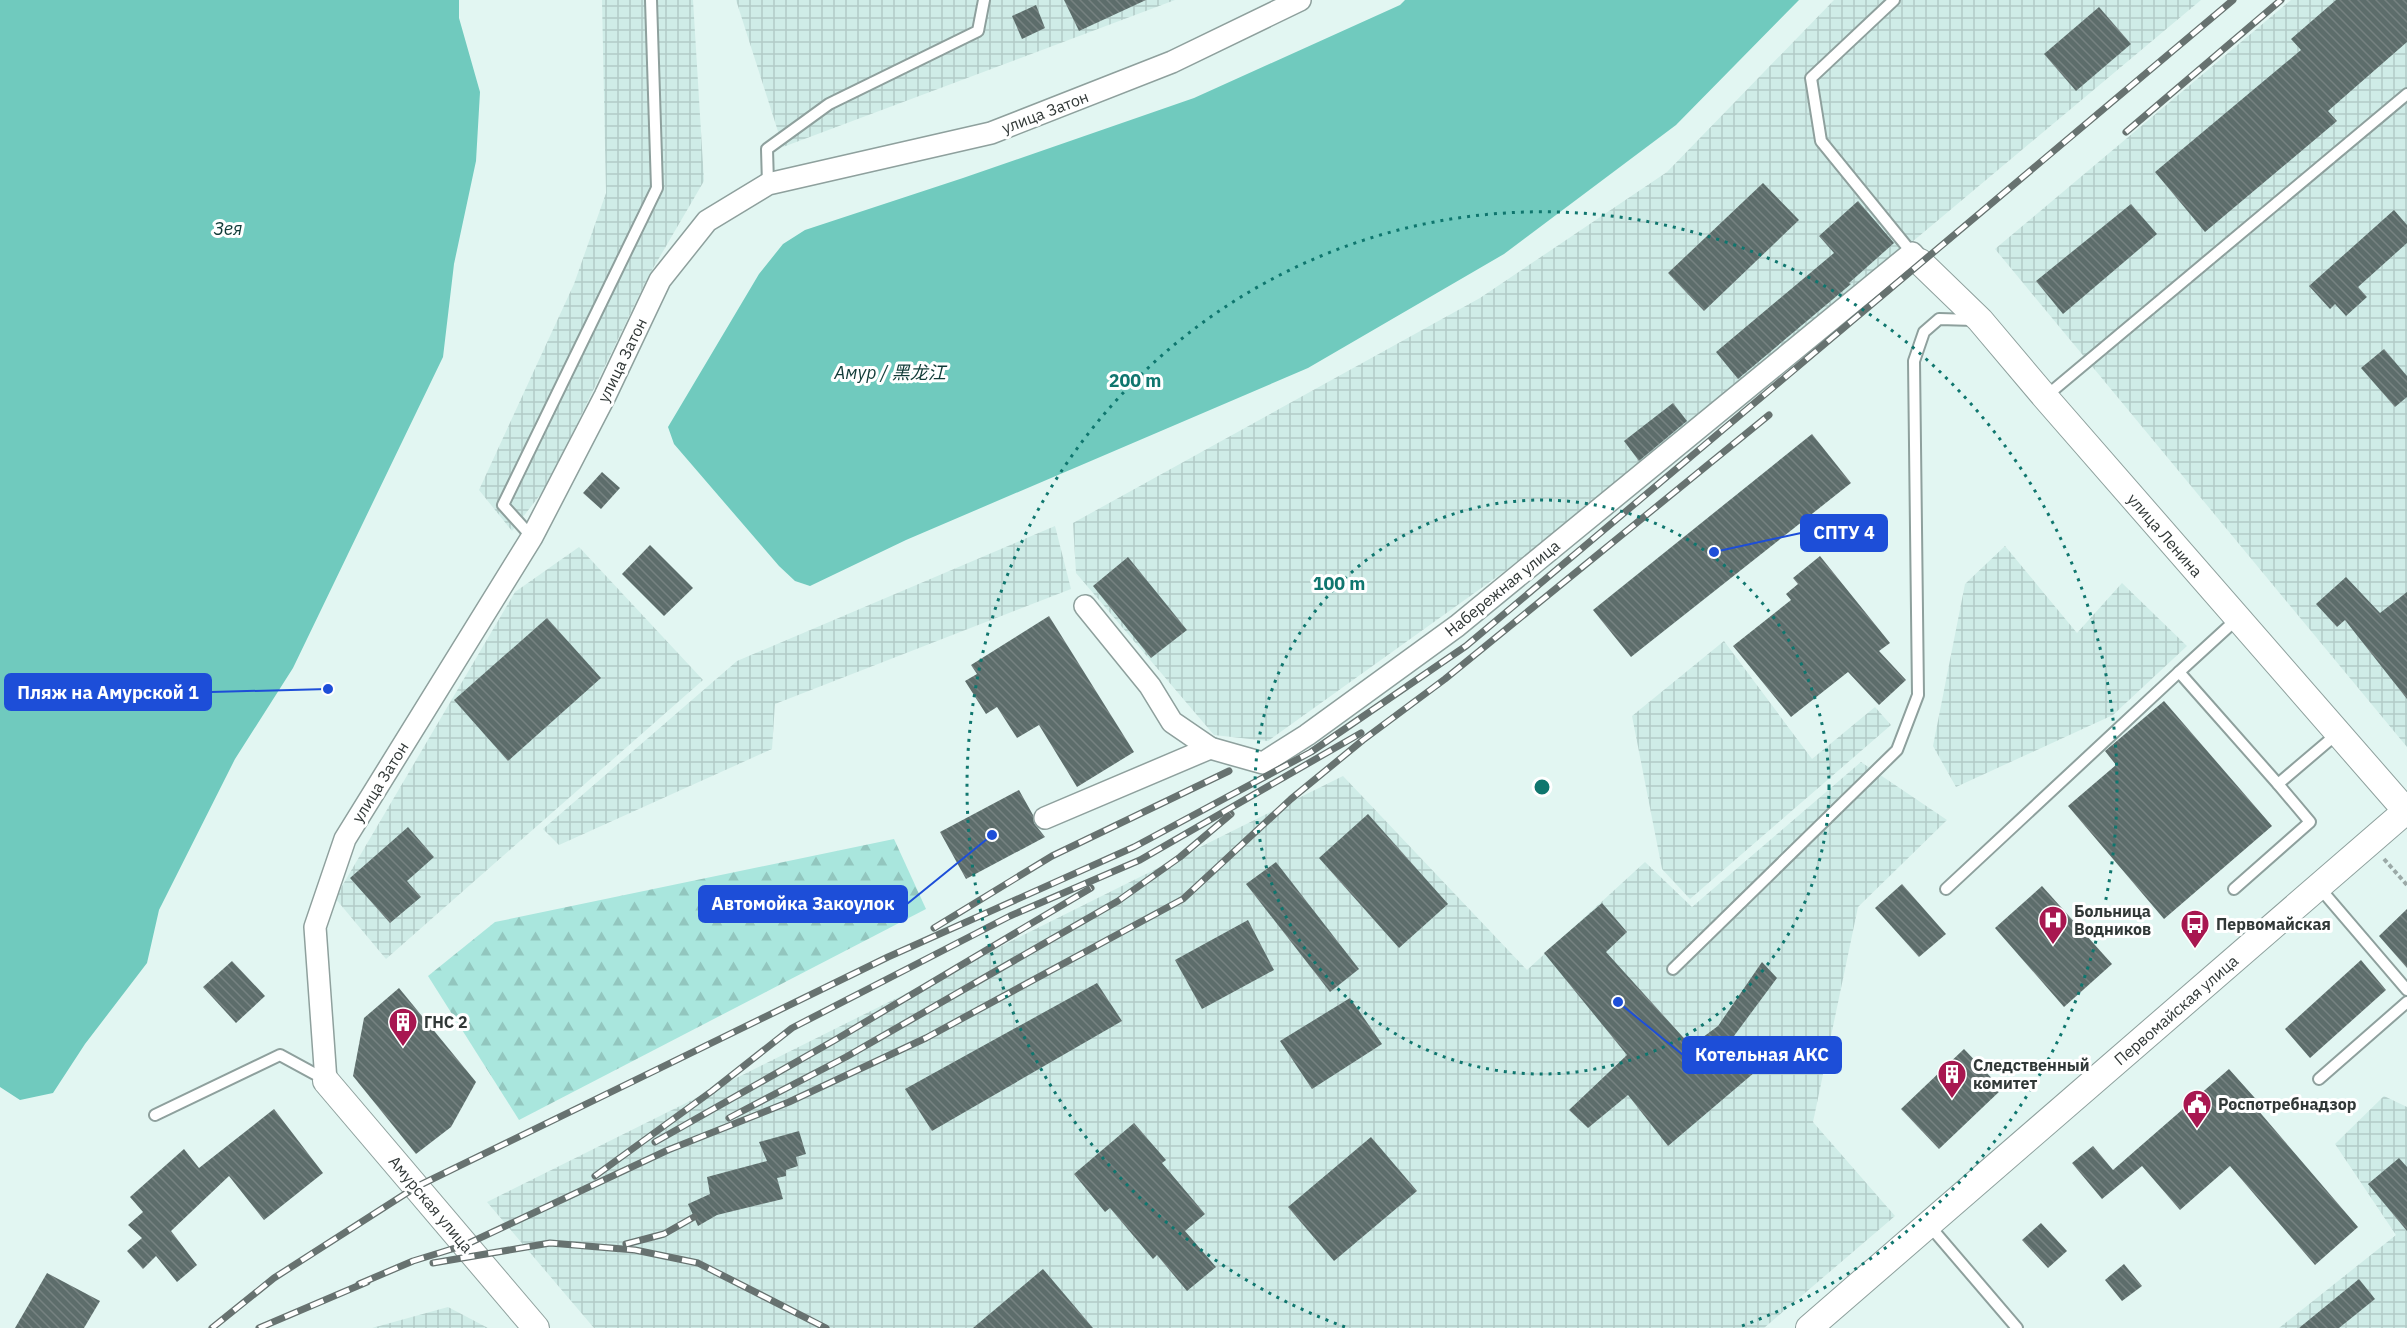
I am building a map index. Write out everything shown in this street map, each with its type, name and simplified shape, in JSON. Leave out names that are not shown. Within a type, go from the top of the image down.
[{"type":"street","name":"улица Затон","points":[[326,1081],[315,927],[345,839],[531,537],[605,396],[660,280],[707,221],[768,184],[991,133],[1172,62],[1300,0]]},
{"type":"street","name":"улица Ленина","points":[[1916,257],[1980,320],[2407,811]]},
{"type":"street","name":"Набережная улица","points":[[1085,606],[1150,686],[1172,722],[1210,748],[1263,763],[1307,735],[1456,626],[1916,257]]},
{"type":"street","points":[[1046,818],[1210,748]]},
{"type":"street","name":"Первомайская улица","points":[[1809,1328],[2407,811]]},
{"type":"street","name":"Амурская улица","points":[[326,1081],[536,1328]]},
{"type":"lane","points":[[531,537],[503,505],[657,188],[651,0]]},
{"type":"lane","points":[[768,184],[767,149],[829,104],[978,32],[984,0]]},
{"type":"lane","points":[[1894,0],[1811,78],[1821,141],[1916,257]]},
{"type":"lane","points":[[2045,397],[2407,94]]},
{"type":"lane","points":[[1673,969],[1897,750],[1918,695],[1914,361],[1924,332],[1939,319],[1980,320]]},
{"type":"lane","points":[[1946,889],[2238,618]]},
{"type":"lane","points":[[2179,672],[2310,822],[2234,889]]},
{"type":"lane","points":[[2278,784],[2338,733]]},
{"type":"lane","points":[[2318,886],[2407,990]]},
{"type":"lane","points":[[2319,1079],[2407,1002]]},
{"type":"lane","points":[[155,1115],[280,1055],[326,1081]]},
{"type":"lane","points":[[1928,1224],[2017,1328]]},
{"type":"path","points":[[2370,843],[2407,885]]},
{"type":"shaded area","points":[[602,0],[693,0],[704,181],[648,277],[547,486],[512,531],[479,490],[574,284],[606,193]]},
{"type":"shaded area","points":[[736,0],[1175,0],[783,147]]},
{"type":"shaded area","points":[[1834,0],[2201,0],[1604,500],[1268,741],[1214,735],[1076,573],[1073,523],[1480,298],[1667,172]]},
{"type":"shaded area","points":[[2291,0],[2407,0],[2407,747],[1995,249]]},
{"type":"shaded area","points":[[1055,526],[1071,589],[775,704],[772,749],[559,845],[543,829],[737,661]]},
{"type":"shaded area","points":[[2005,546],[2077,633],[2122,583],[2187,646],[2113,715],[1956,787],[1933,746],[1965,584]]},
{"type":"shaded area","points":[[579,547],[703,680],[386,959],[335,898],[515,592]]},
{"type":"shaded area","points":[[1724,641],[1812,759],[1875,707],[1891,725],[1690,899],[1662,869],[1632,716]]},
{"type":"shaded area","points":[[1861,762],[1947,820],[1858,907],[1813,1122],[1895,1216],[1764,1328],[594,1328],[487,1202],[1343,776],[1527,970],[1645,862],[1692,907]]},
{"type":"shaded area","points":[[2384,1096],[2407,1107],[2407,1328],[2279,1328],[2396,1235],[2335,1144]]},
{"type":"shaded area","points":[[448,1307],[488,1328],[372,1328]]},
{"type":"green space","points":[[894,839],[926,909],[519,1120],[428,976],[495,922]]},
{"type":"water","name":"Зея","points":[[0,0],[459,0],[459,18],[480,92],[476,161],[454,264],[443,357],[293,668],[235,759],[159,910],[147,963],[85,1044],[53,1093],[20,1100],[0,1087]]},
{"type":"water","name":"Амур / 黑龙江","points":[[1405,0],[1799,0],[1676,125],[1504,254],[1308,368],[906,540],[810,586],[795,581],[779,566],[674,444],[668,427],[759,274],[783,244],[805,230],[1194,98],[1400,5]]},
{"type":"building","points":[[1064,0],[1146,0],[1079,31]]},
{"type":"building","points":[[2336,0],[2407,0],[2407,42],[2328,111],[2337,121],[2205,232],[2155,172],[2301,50],[2291,39]]},
{"type":"building","points":[[1036,5],[1045,28],[1022,39],[1012,16]]},
{"type":"building","points":[[2099,7],[2131,44],[2076,91],[2044,54]]},
{"type":"building","points":[[1763,183],[1799,220],[1704,311],[1668,273]]},
{"type":"building","points":[[1858,201],[1894,243],[1849,283],[1851,284],[1738,379],[1716,352],[1834,253],[1819,236]]},
{"type":"building","points":[[2131,204],[2157,234],[2063,314],[2036,281]]},
{"type":"building","points":[[2394,210],[2407,225],[2407,243],[2358,287],[2367,297],[2346,316],[2335,304],[2330,309],[2309,286]]},
{"type":"building","points":[[2384,349],[2407,376],[2407,397],[2395,407],[2361,368]]},
{"type":"building","points":[[1673,403],[1687,421],[1639,461],[1624,441]]},
{"type":"building","points":[[1812,434],[1851,483],[1631,657],[1593,610]]},
{"type":"building","points":[[602,472],[620,488],[601,509],[583,493]]},
{"type":"building","points":[[650,545],[693,588],[664,616],[622,574]]},
{"type":"building","points":[[1820,556],[1890,643],[1879,651],[1906,680],[1879,705],[1848,672],[1791,717],[1733,646],[1791,600],[1786,594],[1798,584],[1793,578]]},
{"type":"building","points":[[1128,557],[1187,630],[1151,658],[1093,586]]},
{"type":"building","points":[[2346,577],[2380,613],[2407,592],[2407,699],[2345,620],[2337,627],[2316,604]]},
{"type":"building","points":[[1049,616],[1134,752],[1077,787],[1039,725],[1017,738],[997,707],[986,714],[965,681],[977,674],[971,665]]},
{"type":"building","points":[[547,618],[601,678],[508,761],[454,700]]},
{"type":"building","points":[[2164,701],[2272,826],[2164,919],[2068,806],[2116,765],[2105,751]]},
{"type":"building","points":[[1019,790],[1033,815],[1034,823],[1045,837],[966,879],[940,832]]},
{"type":"building","points":[[1368,814],[1448,904],[1399,948],[1319,858]]},
{"type":"building","points":[[408,827],[434,857],[407,881],[421,897],[390,923],[350,878]]},
{"type":"building","points":[[1276,862],[1359,969],[1330,992],[1246,884]]},
{"type":"building","points":[[1902,884],[1946,934],[1919,957],[1875,908]]},
{"type":"building","name":"Больница Водников","points":[[2042,886],[2112,964],[2064,1007],[1995,928]]},
{"type":"building","points":[[1602,903],[1627,932],[1606,952],[1691,1046],[1718,1026],[1762,962],[1777,978],[1731,1040],[1755,1072],[1668,1146],[1628,1095],[1588,1128],[1569,1110],[1627,1055],[1544,953]]},
{"type":"building","points":[[2407,909],[2407,968],[2379,936]]},
{"type":"building","points":[[1248,920],[1274,970],[1202,1009],[1175,960]]},
{"type":"building","points":[[2361,960],[2386,990],[2310,1058],[2285,1029]]},
{"type":"building","points":[[232,961],[265,996],[236,1023],[203,987]]},
{"type":"building","points":[[1097,983],[1122,1021],[932,1131],[905,1089]]},
{"type":"building","name":"ГНС 2","points":[[399,988],[476,1082],[451,1127],[416,1154],[353,1076],[364,1018]]},
{"type":"building","points":[[1350,998],[1382,1044],[1312,1089],[1280,1041]]},
{"type":"building","name":"Следственный комитет","points":[[1964,1049],[2002,1089],[1939,1149],[1901,1109]]},
{"type":"building","points":[[2229,1069],[2262,1106],[2257,1109],[2358,1227],[2315,1265],[2230,1166],[2180,1210],[2142,1166],[2102,1199],[2072,1163],[2093,1146],[2113,1170]]},
{"type":"building","points":[[274,1109],[323,1173],[264,1220],[229,1176],[171,1231],[197,1265],[177,1282],[156,1256],[143,1269],[127,1251],[142,1238],[128,1225],[143,1212],[130,1197],[184,1149],[199,1168]]},
{"type":"building","points":[[1134,1123],[1166,1160],[1162,1163],[1205,1214],[1185,1231],[1216,1267],[1187,1291],[1157,1255],[1153,1259],[1110,1208],[1105,1212],[1074,1174]]},
{"type":"building","points":[[799,1131],[806,1154],[796,1157],[798,1166],[786,1170],[786,1176],[777,1178],[783,1199],[717,1215],[698,1226],[688,1204],[710,1194],[707,1177],[767,1161],[759,1142]]},
{"type":"building","points":[[1371,1137],[1417,1191],[1334,1261],[1288,1207]]},
{"type":"building","points":[[2399,1158],[2407,1167],[2407,1231],[2368,1184]]},
{"type":"building","points":[[2041,1223],[2067,1251],[2048,1268],[2022,1240]]},
{"type":"building","points":[[2124,1264],[2142,1286],[2122,1301],[2105,1280]]},
{"type":"building","points":[[1043,1269],[1093,1328],[973,1328]]},
{"type":"building","points":[[47,1273],[100,1301],[84,1328],[15,1328]]},
{"type":"building","points":[[2359,1279],[2375,1299],[2339,1328],[2299,1328]]},
{"type":"railway","points":[[212,1328],[274,1278],[416,1187],[888,957],[1134,847],[1311,752],[1466,646],[2233,0]]},
{"type":"railway","points":[[2126,132],[2281,0]]},
{"type":"railway","points":[[359,1284],[413,1261],[465,1245],[668,1150],[789,1102],[926,1038],[1183,899],[1291,799],[1363,740],[1445,679],[1769,415]]},
{"type":"railway","points":[[595,1176],[712,1091],[792,1028],[1010,916],[1140,860],[1361,733]]},
{"type":"railway","points":[[934,928],[1052,856],[1229,771]]},
{"type":"railway","points":[[729,1118],[846,1057],[1118,901],[1180,857],[1231,814]]},
{"type":"railway","points":[[655,1142],[835,1040],[1091,888]]},
{"type":"railway","points":[[626,1244],[664,1234],[694,1217]]},
{"type":"railway","points":[[433,1263],[550,1243],[635,1250],[698,1263],[826,1328]]},
{"type":"railway","points":[[259,1328],[367,1282]]},
{"type":"place","name":"СПТУ 4","points":[[1714,552]]},
{"type":"place","name":"Пляж на Амурской 1","points":[[328,689]]},
{"type":"place","name":"Автомойка Закоулок","points":[[992,835]]},
{"type":"place","name":"Больница Водников","points":[[2053,946]]},
{"type":"place","name":"Первомайская","points":[[2195,950]]},
{"type":"place","name":"Котельная АКС","points":[[1618,1002]]},
{"type":"place","name":"ГНС 2","points":[[403,1048]]},
{"type":"place","name":"Следственный комитет","points":[[1952,1100]]},
{"type":"place","name":"Роспотребнадзор","points":[[2197,1130]]}]
